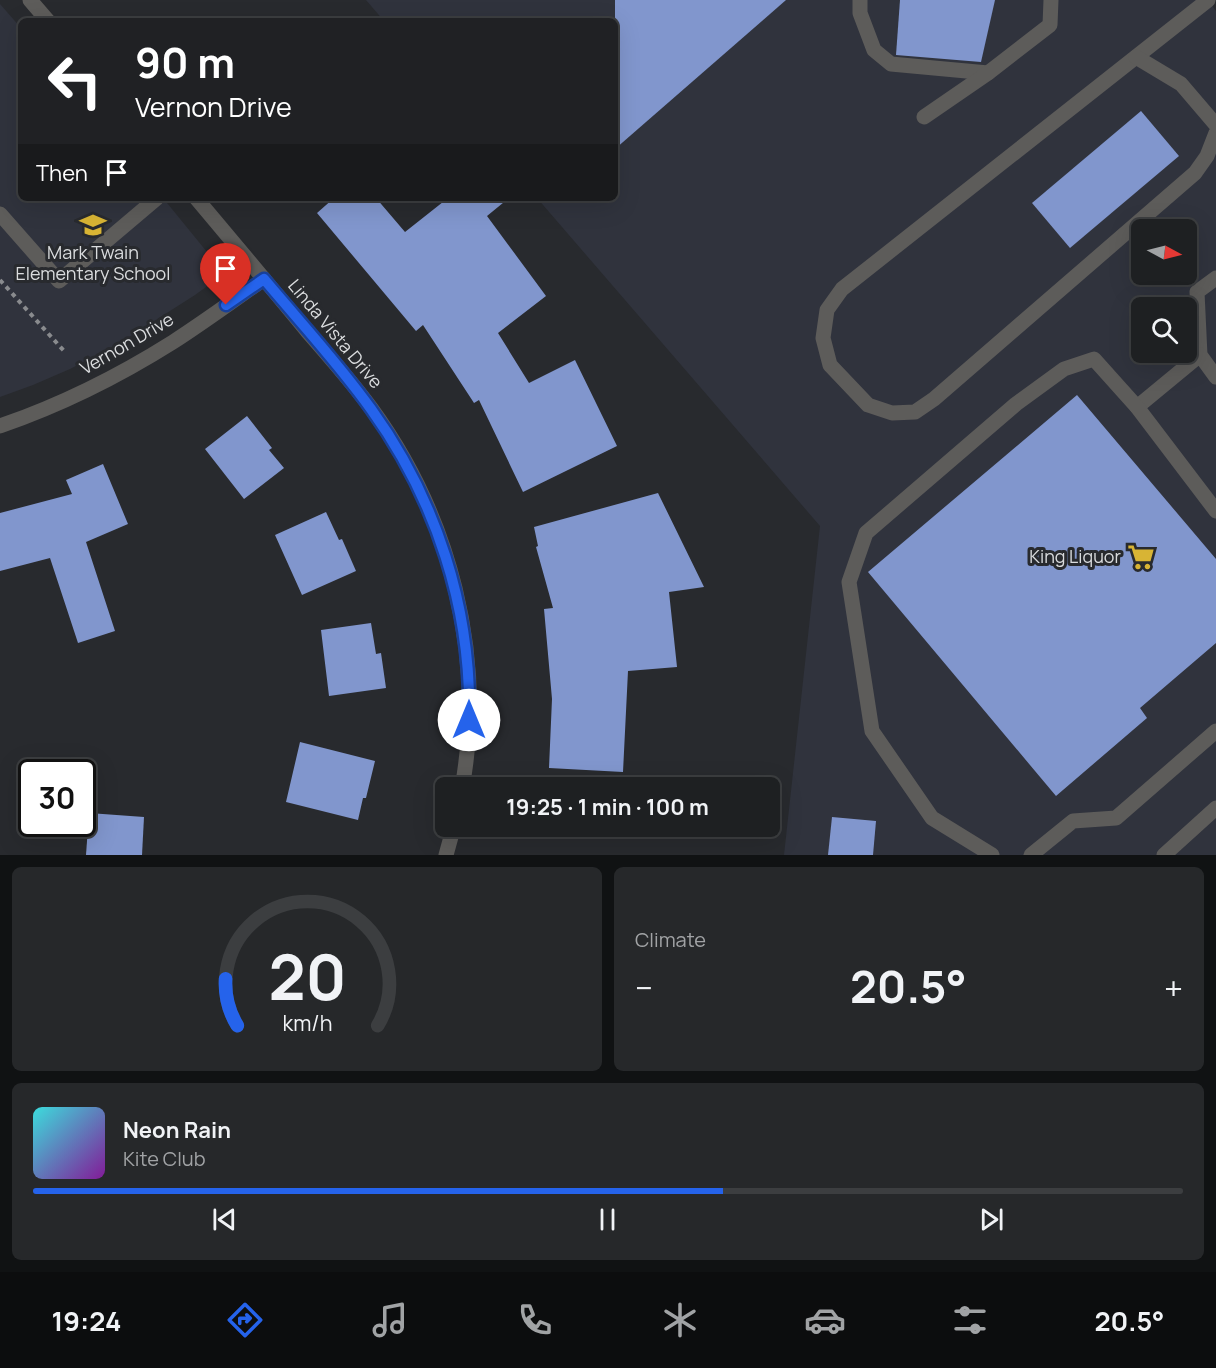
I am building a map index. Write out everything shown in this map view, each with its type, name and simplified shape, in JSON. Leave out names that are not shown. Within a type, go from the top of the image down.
[{"type":"street","points":[[30,0],[45,18]]},
{"type":"street","points":[[860,0],[860,13],[874,50],[891,64],[988,73]]},
{"type":"street","points":[[924,117],[988,73],[1050,25],[1051,0]]},
{"type":"street","points":[[1208,0],[842,289],[827,309],[823,338],[830,365],[868,405],[892,413],[915,412],[934,399],[1195,173],[1208,156],[1216,133]]},
{"type":"street","points":[[1136,57],[1181,84],[1216,125]]},
{"type":"street","points":[[0,214],[59,281],[153,201]]},
{"type":"street","name":"Linda Vista Drive","points":[[199,201],[371,409],[404,460],[418,487],[443,547],[461,618],[467,659],[469,700],[468,741],[463,777]]},
{"type":"street","points":[[1216,278],[1197,292],[1200,355],[1216,377]]},
{"type":"street","name":"Vernon Drive","points":[[0,426],[69,399],[118,374],[175,341],[264,279]]},
{"type":"street","points":[[1137,407],[1200,355]]},
{"type":"street","points":[[992,855],[932,818],[872,730],[849,582],[866,532],[1016,404],[1064,369],[1094,359],[1137,407],[1216,511]]},
{"type":"street","points":[[1031,855],[1073,821],[1116,818],[1216,730]]},
{"type":"street","points":[[1164,855],[1216,808]]},
{"type":"street","points":[[446,855],[451,837]]},
{"type":"path","points":[[0,280],[64,351]]},
{"type":"shaded area","points":[[366,0],[1208,0],[1216,11],[1216,855],[784,855],[820,526],[540,201],[618,201],[618,18],[381,18]]},
{"type":"shaded area","name":"Mark Twain Elementary School","points":[[0,4],[18,25],[18,201],[165,201],[207,252],[212,265],[212,275],[206,287],[115,346],[70,369],[0,397]]},
{"type":"building","points":[[615,0],[786,0],[618,146],[618,18],[615,18]]},
{"type":"building","points":[[900,0],[995,0],[981,62],[896,55]]},
{"type":"building","points":[[1141,111],[1179,156],[1070,248],[1032,203]]},
{"type":"building","points":[[331,201],[379,201],[405,232],[444,201],[505,201],[487,216],[546,296],[498,333],[529,383],[575,360],[617,446],[523,492],[479,400],[474,403],[423,325],[416,331],[317,213]]},
{"type":"building","points":[[1077,395],[1216,559],[1216,643],[1140,708],[1147,718],[1056,796],[868,572]]},
{"type":"building","points":[[247,416],[272,448],[269,450],[284,468],[244,499],[205,449]]},
{"type":"building","points":[[103,464],[128,524],[86,542],[115,631],[78,643],[50,558],[0,571],[0,513],[72,494],[66,480]]},
{"type":"building","points":[[658,493],[704,587],[669,592],[677,667],[628,671],[623,772],[549,768],[552,699],[544,609],[553,608],[536,547],[538,546],[534,527]]},
{"type":"building","points":[[326,512],[339,540],[342,539],[356,571],[302,595],[275,535]]},
{"type":"building","points":[[371,623],[376,654],[381,653],[386,688],[329,696],[321,630]]},
{"type":"building","points":[[300,742],[375,761],[358,820],[286,802]]},
{"type":"building","points":[[96,814],[144,817],[142,855],[86,855],[87,837],[96,837]]},
{"type":"building","points":[[832,817],[876,821],[873,855],[828,855]]},
{"type":"place","name":"Mark Twain Elementary School","points":[[93,225]]},
{"type":"place","name":"King Liquor","points":[[1141,557]]},
{"type":"route","points":[[226,305],[264,279],[353,385],[404,460],[435,526],[456,593],[467,659],[469,720]]}]
